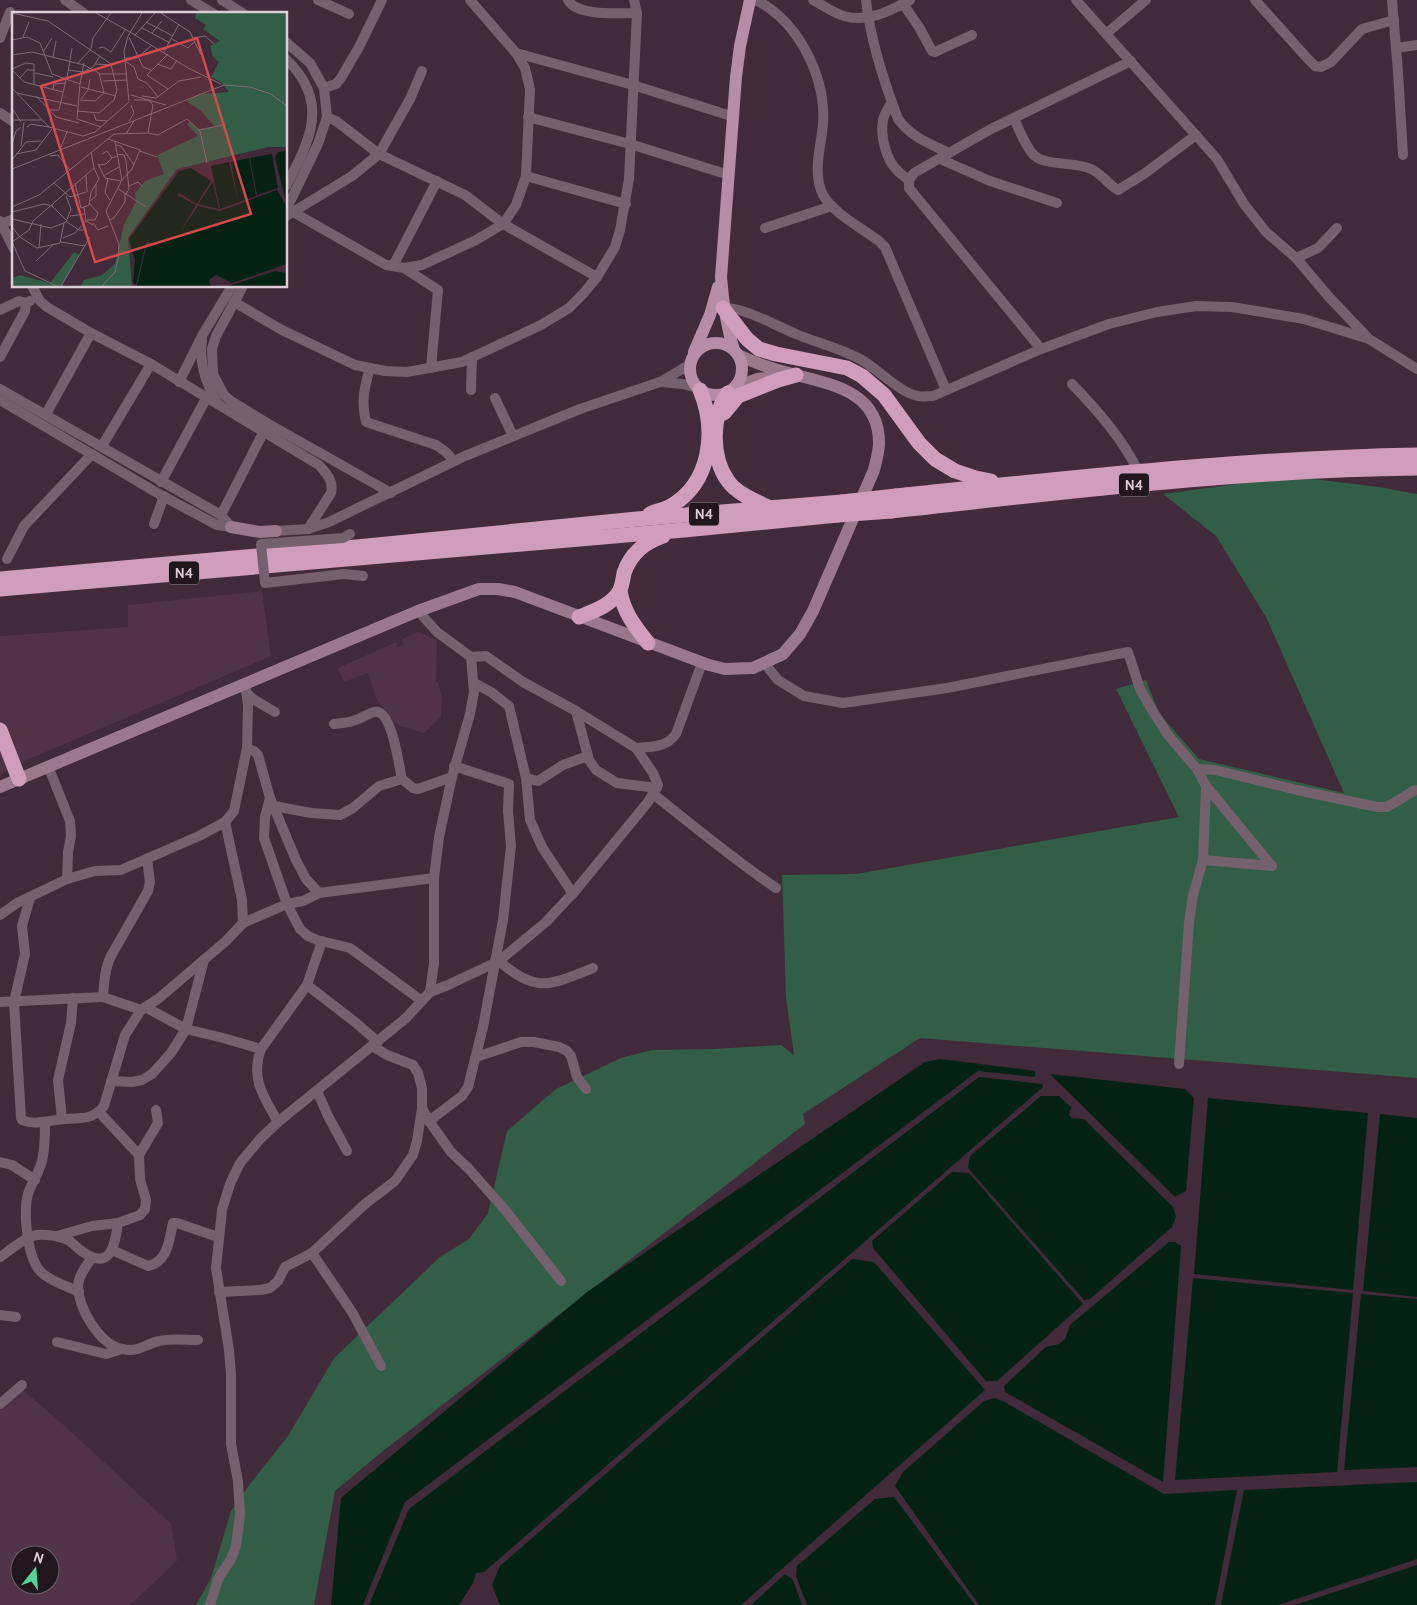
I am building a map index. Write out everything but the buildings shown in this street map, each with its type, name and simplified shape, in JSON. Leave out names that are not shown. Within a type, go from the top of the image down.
[{"type":"highway","points":[[716,312],[759,349],[847,368],[862,376],[884,395],[919,442],[935,459],[969,476],[1010,484]]},
{"type":"highway","points":[[716,436],[723,414],[738,396],[796,375]]},
{"type":"highway","points":[[638,519],[668,507],[678,500],[694,484],[701,472],[708,453],[709,442],[706,405],[698,389]]},
{"type":"highway","points":[[731,391],[720,407],[715,449],[728,482],[736,490],[770,508]]},
{"type":"highway","name":"N4","points":[[0,590],[684,530],[840,508],[896,496],[1138,471],[1259,461],[1417,455]]},
{"type":"highway","name":"N4","points":[[0,579],[770,508],[891,510],[1266,473],[1417,468]]},
{"type":"highway","points":[[648,643],[623,606],[620,591],[625,570],[635,552],[651,540],[684,530]]},
{"type":"highway","points":[[580,617],[605,606],[620,591]]},
{"type":"highway","points":[[0,730],[19,779]]},
{"type":"main road","points":[[750,0],[740,46],[721,277],[716,312],[691,360],[690,374],[698,389],[714,396],[731,391],[757,379],[796,375]]},
{"type":"main road","points":[[716,312],[741,362],[741,376],[731,391]]},
{"type":"main road","points":[[0,787],[245,688],[418,611],[465,593],[488,588],[515,592],[702,663],[725,669],[753,668],[783,654],[800,634],[813,611],[874,470],[879,445],[878,430],[868,406],[856,397],[828,382],[762,366],[736,353],[729,346],[716,342],[703,346],[691,360]]},
{"type":"main road","points":[[231,527],[260,532],[276,532]]},
{"type":"street","points":[[65,0],[83,12]]},
{"type":"street","points":[[191,0],[211,12]]},
{"type":"street","points":[[318,0],[349,14]]},
{"type":"street","points":[[324,88],[336,84],[340,78],[359,47],[382,0]]},
{"type":"street","points":[[289,213],[386,265],[404,268],[422,265],[476,240],[503,224],[516,205],[526,176],[530,89],[525,68],[516,53],[470,0]]},
{"type":"street","points":[[568,0],[573,6],[588,11],[638,13]]},
{"type":"street","points":[[234,302],[282,330],[355,365],[407,372],[462,362],[542,325],[569,308],[597,277],[614,247],[626,204],[638,13],[634,0]]},
{"type":"street","points":[[756,0],[776,13],[804,47],[819,85],[824,109],[818,159],[818,179],[823,194],[832,206],[885,247],[946,390]]},
{"type":"street","points":[[813,0],[842,16],[854,19],[868,18],[906,2],[932,51],[935,52],[972,35]]},
{"type":"street","points":[[866,0],[868,18],[898,119],[905,129],[949,153]]},
{"type":"street","points":[[1076,0],[1217,159],[1244,204],[1266,232],[1296,258],[1329,297],[1369,339],[1417,369]]},
{"type":"street","points":[[1107,33],[1146,0]]},
{"type":"street","points":[[1255,0],[1315,66],[1331,62],[1362,29],[1394,20]]},
{"type":"street","points":[[1392,0],[1402,155]]},
{"type":"street","points":[[227,1],[241,12]]},
{"type":"street","points":[[0,7],[12,14],[0,38]]},
{"type":"street","points":[[288,44],[310,63],[324,88],[327,117],[289,213]]},
{"type":"street","points":[[1396,48],[1417,45]]},
{"type":"street","points":[[516,53],[633,85],[734,117]]},
{"type":"street","points":[[288,61],[298,71],[309,89],[312,123],[309,139],[288,182]]},
{"type":"street","points":[[1041,349],[909,188],[909,180],[914,174],[949,153],[1014,118],[1131,61]]},
{"type":"street","points":[[289,213],[352,176],[379,154],[410,99],[422,71]]},
{"type":"street","points":[[892,102],[882,122],[883,136],[889,158],[896,170],[909,180]]},
{"type":"street","points":[[0,114],[12,121]]},
{"type":"street","points":[[327,117],[336,121],[379,154],[465,195],[503,224],[597,277]]},
{"type":"street","points":[[528,117],[630,144],[729,175]]},
{"type":"street","points":[[1014,118],[1032,154],[1037,159],[1078,164],[1091,169],[1118,190],[1144,174],[1196,135]]},
{"type":"street","points":[[940,159],[990,181],[1057,203]]},
{"type":"street","points":[[526,176],[626,204]]},
{"type":"street","points":[[393,266],[437,181]]},
{"type":"street","points":[[765,228],[832,206]]},
{"type":"street","points":[[12,220],[1,227],[12,246]]},
{"type":"street","points":[[1296,258],[1318,248],[1337,228]]},
{"type":"street","points":[[404,268],[438,290],[432,368]]},
{"type":"street","points":[[33,288],[47,307],[91,333],[151,364],[319,465],[332,482],[331,494],[308,529]]},
{"type":"street","points":[[179,382],[231,288]]},
{"type":"street","points":[[242,288],[216,336],[212,349],[213,374],[224,395],[267,423],[390,492]]},
{"type":"street","points":[[0,310],[19,301],[26,303],[38,297]]},
{"type":"street","points":[[0,357],[25,311],[26,303]]},
{"type":"street","points":[[716,312],[736,310],[848,353],[868,364],[902,390],[917,396],[933,396],[1041,349],[1109,324],[1157,312],[1196,306],[1232,307],[1277,313],[1312,321],[1369,339]]},
{"type":"street","points":[[46,414],[91,333]]},
{"type":"street","points":[[204,334],[201,350],[204,370],[208,387],[218,403]]},
{"type":"street","points":[[471,390],[472,357]]},
{"type":"street","points":[[276,532],[308,529],[330,522],[454,461],[580,409],[660,382],[691,360]]},
{"type":"street","points":[[102,446],[151,364]]},
{"type":"street","points":[[370,368],[363,392],[362,407],[366,422],[436,445],[454,461]]},
{"type":"street","points":[[660,382],[683,384],[698,389]]},
{"type":"street","points":[[1072,384],[1094,407],[1129,453],[1138,471]]},
{"type":"street","points":[[0,389],[102,446],[160,482],[221,515],[231,527]]},
{"type":"street","points":[[160,482],[207,397]]},
{"type":"street","points":[[495,398],[513,436]]},
{"type":"street","points":[[0,400],[164,496],[217,524],[231,527]]},
{"type":"street","points":[[221,515],[263,433]]},
{"type":"street","points":[[7,559],[24,526],[36,512],[54,497],[92,454]]},
{"type":"street","points":[[154,524],[164,496]]},
{"type":"street","points":[[350,534],[343,538],[261,544],[265,583],[344,574],[363,576]]},
{"type":"street","points":[[210,1605],[218,1578],[231,1558],[236,1546],[240,1514],[238,1481],[231,1444],[229,1350],[216,1268],[222,1210],[230,1184],[240,1163],[260,1139],[278,1122],[406,1018],[430,992],[496,961],[546,922],[573,894],[648,802],[658,785],[654,773],[636,748],[576,711],[523,682],[486,656],[471,657],[437,632],[418,611]]},
{"type":"street","points":[[765,664],[778,680],[804,696],[843,703],[947,688],[1128,652],[1140,688],[1168,734],[1197,769],[1206,786],[1272,866],[1203,860]]},
{"type":"street","points":[[430,992],[434,963],[434,878],[439,837],[453,771],[470,714],[474,683],[471,657]]},
{"type":"street","points":[[636,748],[661,746],[673,739],[702,663]]},
{"type":"street","points":[[474,683],[491,692],[508,706],[526,778],[530,820],[535,835],[573,894]]},
{"type":"street","points":[[245,688],[254,699],[275,712]]},
{"type":"street","points":[[0,915],[17,903],[67,879],[95,871],[121,870],[225,822],[234,811],[247,748],[248,705],[245,688]]},
{"type":"street","points":[[576,711],[588,756],[596,770],[617,783],[655,791],[729,855],[776,888]]},
{"type":"street","points":[[334,724],[352,722],[375,712],[380,712],[386,717],[389,725],[402,779],[414,788],[418,789],[453,771],[507,783],[509,786],[508,811],[511,846],[503,920],[476,1057],[466,1092],[429,1121]]},
{"type":"street","points":[[247,748],[258,755],[272,802],[296,860],[306,879],[319,893]]},
{"type":"street","points":[[526,778],[538,782],[563,765],[588,756]]},
{"type":"street","points":[[48,766],[70,821],[71,836],[67,879]]},
{"type":"street","points":[[1197,769],[1215,770],[1377,807],[1388,807],[1415,790]]},
{"type":"street","points":[[272,802],[311,813],[340,815],[353,808],[379,786],[402,779]]},
{"type":"street","points":[[1178,1064],[1188,923],[1193,894],[1203,860],[1206,786]]},
{"type":"street","points":[[272,802],[265,817],[264,838],[287,904],[300,928],[308,936],[350,948],[422,1001]]},
{"type":"street","points":[[225,822],[242,900],[243,922]]},
{"type":"street","points":[[103,997],[107,964],[148,890],[150,882],[148,859]]},
{"type":"street","points":[[30,898],[22,926],[25,954],[14,1002],[21,1118],[27,1122],[45,1123],[62,1119],[89,1117],[99,1112],[104,1106],[125,1035],[143,1009],[226,941],[243,922],[287,904],[303,901],[319,893],[434,878]]},
{"type":"street","points":[[278,1122],[262,1094],[257,1080],[256,1068],[261,1049],[307,986],[322,941]]},
{"type":"street","points":[[111,1081],[132,1082],[142,1080],[152,1074],[171,1053],[186,1029],[204,959]]},
{"type":"street","points":[[496,961],[528,981],[544,983],[559,981],[593,968]]},
{"type":"street","points":[[219,1292],[270,1288],[278,1281],[285,1267],[312,1253],[365,1204],[395,1181],[404,1171],[413,1155],[422,1108],[422,1088],[414,1065],[386,1055],[307,986]]},
{"type":"street","points":[[0,1002],[103,997],[143,1009],[186,1029],[261,1049]]},
{"type":"street","points":[[62,1119],[59,1075],[71,1023],[73,998]]},
{"type":"street","points":[[476,1057],[521,1042],[534,1042],[559,1047],[571,1056],[577,1077],[586,1089]]},
{"type":"street","points":[[317,1091],[346,1151]]},
{"type":"street","points":[[422,1108],[450,1152],[469,1168],[500,1204],[561,1281]]},
{"type":"street","points":[[57,1236],[92,1226],[118,1223],[140,1214],[145,1209],[146,1200],[139,1169],[139,1155],[158,1123],[156,1110]]},
{"type":"street","points":[[99,1112],[139,1155]]},
{"type":"street","points":[[45,1123],[42,1160],[28,1194],[28,1238],[35,1264],[40,1271],[49,1278],[79,1292]]},
{"type":"street","points":[[0,1162],[12,1165],[35,1180]]},
{"type":"street","points":[[0,1257],[35,1235],[57,1236],[68,1240],[92,1258],[102,1260],[112,1250],[118,1223]]},
{"type":"street","points":[[112,1250],[148,1266],[158,1263],[162,1258],[173,1223],[218,1237]]},
{"type":"street","points":[[312,1253],[352,1312],[381,1366]]},
{"type":"street","points":[[92,1258],[80,1278],[79,1292],[88,1319],[108,1343],[122,1349],[139,1350],[159,1341],[198,1340]]},
{"type":"street","points":[[0,1315],[16,1317]]},
{"type":"street","points":[[57,1342],[106,1354],[122,1349]]},
{"type":"street","points":[[0,1404],[22,1385]]},
{"type":"shaded area","points":[[1313,479],[1379,487],[1417,494],[1417,1078],[920,1038],[803,1114],[805,1124],[383,1451],[335,1491],[314,1605],[196,1605],[211,1578],[231,1511],[288,1436],[334,1358],[440,1257],[469,1239],[488,1213],[507,1131],[556,1089],[621,1058],[652,1050],[781,1045],[794,1055],[786,997],[782,875],[856,874],[1179,817],[1116,689],[1146,680],[1159,713],[1199,759],[1344,793],[1266,617],[1216,536],[1163,494],[1258,481]]},
{"type":"shaded area","points":[[262,591],[271,656],[29,759],[0,775],[0,636],[128,627],[128,605]]},
{"type":"shaded area","points":[[418,632],[437,640],[436,682],[438,682],[442,698],[441,717],[424,733],[397,725],[377,700],[368,673],[344,682],[338,668],[396,642],[398,647],[403,645],[402,639]]},
{"type":"shaded area","points":[[940,1059],[1035,1071],[1035,1077],[978,1071],[405,1502],[363,1605],[331,1605],[341,1498],[587,1292],[925,1062]]},
{"type":"shaded area","points":[[1050,1074],[1185,1089],[1194,1098],[1186,1191],[1175,1197]]},
{"type":"shaded area","points":[[979,1077],[1042,1084],[1043,1087],[484,1572],[476,1573],[473,1583],[459,1605],[369,1605],[409,1509]]},
{"type":"shaded area","points":[[1041,1096],[1059,1096],[1071,1107],[1069,1115],[1072,1118],[1084,1119],[1173,1207],[1176,1217],[1172,1227],[1090,1299],[1084,1300],[968,1168],[970,1156]]},
{"type":"shaded area","points":[[1208,1098],[1368,1113],[1353,1290],[1194,1274]]},
{"type":"shaded area","points":[[1380,1114],[1417,1118],[1417,1297],[1363,1291]]},
{"type":"shaded area","points":[[952,1172],[969,1173],[1083,1304],[997,1381],[986,1381],[873,1248],[872,1241]]},
{"type":"shaded area","points":[[1169,1242],[1175,1242],[1181,1246],[1163,1482],[1005,1392],[1004,1386],[1046,1347],[1059,1344],[1065,1339],[1070,1325]]},
{"type":"shaded area","points":[[852,1259],[874,1262],[985,1390],[741,1605],[500,1605],[492,1585],[500,1566]]},
{"type":"shaded area","points":[[1193,1278],[1353,1293],[1337,1472],[1175,1480]]},
{"type":"shaded area","points":[[1361,1294],[1417,1299],[1417,1467],[1344,1470]]},
{"type":"shaded area","points":[[17,1385],[67,1428],[171,1524],[177,1561],[130,1605],[0,1605],[0,1400]]},
{"type":"shaded area","points":[[994,1398],[1003,1401],[1164,1494],[1237,1490],[1215,1605],[979,1605],[895,1486],[903,1472],[984,1401]]},
{"type":"shaded area","points":[[1417,1482],[1417,1559],[1278,1605],[1221,1605],[1244,1490]]},
{"type":"shaded area","points":[[894,1497],[975,1605],[807,1605],[796,1576],[797,1566],[875,1499]]},
{"type":"shaded area","points":[[1417,1565],[1417,1605],[1295,1605]]},
{"type":"shaded area","points":[[785,1574],[793,1580],[802,1605],[751,1605]]}]
